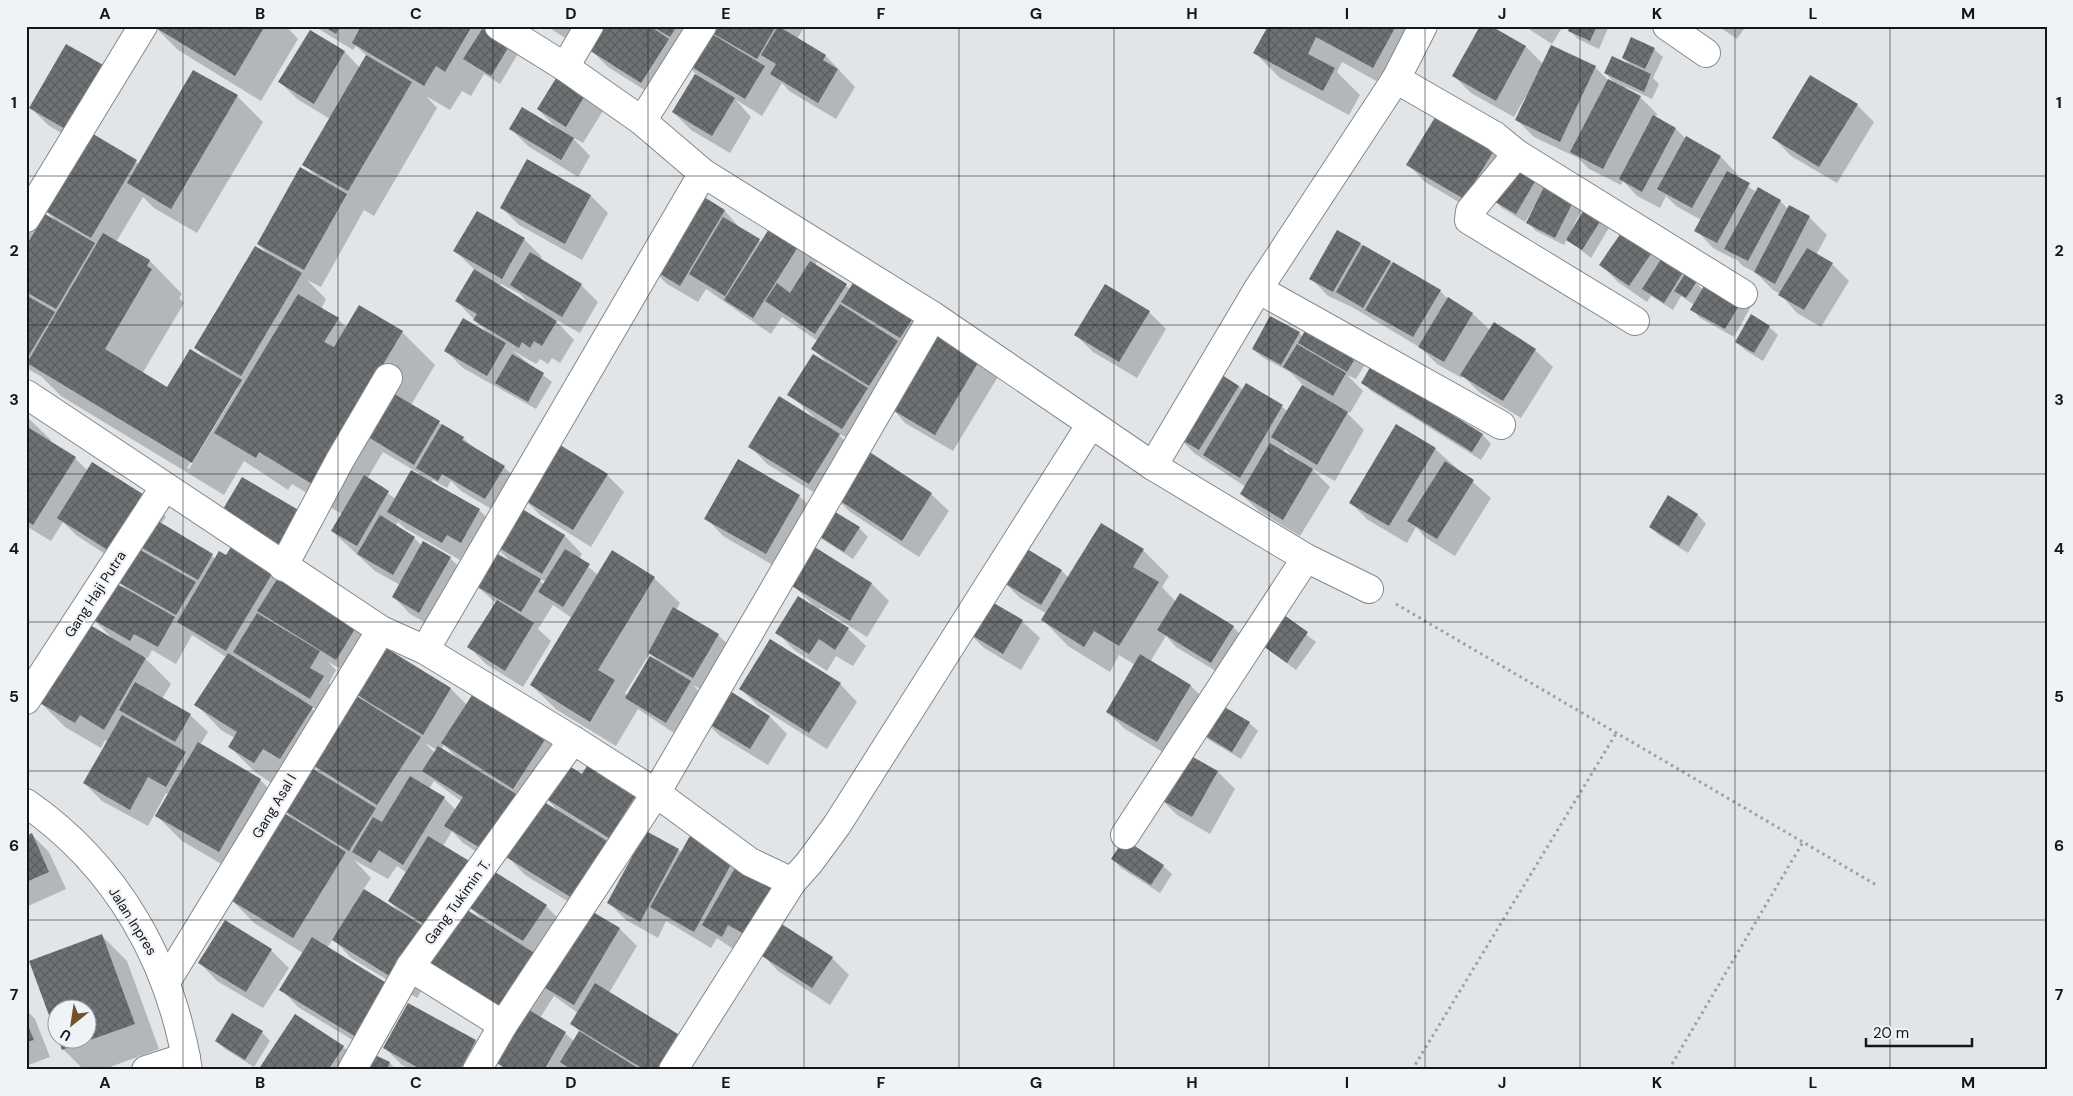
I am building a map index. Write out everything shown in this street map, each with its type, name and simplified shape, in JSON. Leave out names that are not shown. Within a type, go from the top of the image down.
[{"type":"street","points":[[26,218],[143,26]]},
{"type":"street","points":[[499,26],[564,67],[642,121],[703,173],[933,316],[1153,466],[1306,558],[1369,589]]},
{"type":"street","points":[[564,67],[589,26]]},
{"type":"street","points":[[642,121],[702,26]]},
{"type":"street","points":[[1153,466],[1258,289],[1396,79],[1424,26]]},
{"type":"street","points":[[1668,26],[1706,53]]},
{"type":"street","points":[[1396,79],[1495,136],[1517,154],[1743,294]]},
{"type":"street","points":[[1517,154],[1470,211],[1469,220],[1635,321]]},
{"type":"street","points":[[425,650],[703,173]]},
{"type":"street","points":[[1258,289],[1501,425]]},
{"type":"street","points":[[477,1070],[503,1025],[656,793],[933,316]]},
{"type":"street","points":[[283,567],[340,460],[388,378]]},
{"type":"street","points":[[26,394],[164,488],[381,630],[425,650],[573,740],[656,793],[750,862],[792,882]]},
{"type":"street","points":[[673,1070],[792,882],[837,825],[1091,424]]},
{"type":"street","name":"Gang Haji Putra","points":[[26,700],[164,488]]},
{"type":"street","points":[[1125,835],[1306,558]]},
{"type":"street","name":"Gang Asal I","points":[[166,982],[381,630]]},
{"type":"street","name":"Gang Tukimin T.","points":[[352,1070],[410,967],[573,740]]},
{"type":"street","name":"Jalan Inpres","points":[[26,803],[85,853],[119,896],[150,944],[166,982],[187,1063]]},
{"type":"street","points":[[410,967],[503,1025]]},
{"type":"street","points":[[146,1070],[187,1063]]},
{"type":"path","points":[[1369,589],[1878,886]]},
{"type":"path","points":[[1412,1070],[1617,732]]},
{"type":"path","points":[[1672,1064],[1803,842]]},
{"type":"building","points":[[153,26],[265,26],[235,76]]},
{"type":"building","points":[[323,26],[340,26],[336,34]]},
{"type":"building","points":[[361,26],[472,26],[445,72],[436,66],[424,86],[352,43]]},
{"type":"building","points":[[484,26],[511,43],[491,76],[463,59]]},
{"type":"building","points":[[604,26],[650,26],[669,39],[641,83],[589,50]]},
{"type":"building","points":[[652,26],[677,26],[670,37]]},
{"type":"building","points":[[709,26],[776,26],[757,59],[707,30]]},
{"type":"building","points":[[778,26],[826,55],[823,60],[838,69],[818,103],[770,74],[776,64],[761,55]]},
{"type":"building","points":[[1268,26],[1396,26],[1373,68],[1316,37],[1308,54],[1335,68],[1323,91],[1253,53]]},
{"type":"building","points":[[1480,26],[1491,26],[1526,46],[1496,101],[1452,76]]},
{"type":"building","points":[[1570,26],[1597,26],[1590,41],[1568,31]]},
{"type":"building","points":[[702,28],[765,66],[745,99],[682,61]]},
{"type":"building","points":[[310,30],[345,51],[314,104],[278,82]]},
{"type":"building","points":[[1631,37],[1655,48],[1645,69],[1622,58]]},
{"type":"building","points":[[66,44],[105,66],[67,130],[29,108]]},
{"type":"building","points":[[1551,45],[1596,66],[1560,142],[1515,120]]},
{"type":"building","points":[[366,55],[412,82],[348,191],[302,165]]},
{"type":"building","points":[[1612,56],[1651,74],[1644,92],[1604,73]]},
{"type":"building","points":[[193,70],[238,95],[171,209],[127,183]]},
{"type":"building","points":[[561,70],[590,87],[566,127],[537,109]]},
{"type":"building","points":[[695,74],[735,98],[712,136],[672,112]]},
{"type":"building","points":[[1810,75],[1858,104],[1819,167],[1772,138]]},
{"type":"building","points":[[1608,79],[1641,96],[1603,169],[1570,152]]},
{"type":"building","points":[[522,107],[574,138],[561,160],[509,129]]},
{"type":"building","points":[[1437,114],[1495,149],[1464,199],[1406,165]]},
{"type":"building","points":[[1653,115],[1676,128],[1642,192],[1619,179]]},
{"type":"building","points":[[88,131],[137,160],[91,238],[42,209]]},
{"type":"building","points":[[1686,136],[1721,156],[1692,208],[1657,189]]},
{"type":"building","points":[[527,159],[591,195],[565,244],[500,208]]},
{"type":"building","points":[[1513,164],[1537,178],[1516,214],[1492,200]]},
{"type":"building","points":[[300,167],[347,194],[304,270],[257,244]]},
{"type":"building","points":[[1727,171],[1750,183],[1717,243],[1694,231]]},
{"type":"building","points":[[1544,187],[1573,202],[1555,238],[1526,223]]},
{"type":"building","points":[[1758,187],[1781,200],[1748,261],[1724,249]]},
{"type":"building","points":[[704,197],[725,210],[680,286],[649,267]]},
{"type":"building","points":[[1789,205],[1810,216],[1775,284],[1754,272]]},
{"type":"building","points":[[1586,206],[1603,217],[1582,250],[1566,240]]},
{"type":"building","points":[[477,211],[525,238],[502,279],[453,251]]},
{"type":"building","points":[[45,214],[95,243],[56,309],[26,292],[26,246]]},
{"type":"building","points":[[723,217],[760,239],[725,296],[689,274]]},
{"type":"building","points":[[774,221],[803,239],[753,318],[724,300]]},
{"type":"building","points":[[1337,230],[1361,243],[1333,292],[1309,279]]},
{"type":"building","points":[[1623,230],[1653,251],[1629,286],[1599,265]]},
{"type":"building","points":[[103,233],[150,260],[147,266],[152,269],[105,349],[167,387],[190,349],[242,380],[192,463],[27,363]]},
{"type":"building","points":[[1363,245],[1391,261],[1363,308],[1336,292]]},
{"type":"building","points":[[255,246],[302,273],[241,376],[194,348]]},
{"type":"building","points":[[1807,248],[1833,263],[1804,310],[1778,295]]},
{"type":"building","points":[[530,252],[582,284],[562,317],[510,285]]},
{"type":"building","points":[[1663,256],[1685,269],[1664,303],[1642,289]]},
{"type":"building","points":[[810,261],[847,284],[815,334],[765,301],[777,283],[790,293]]},
{"type":"building","points":[[1393,262],[1441,290],[1413,337],[1365,310]]},
{"type":"building","points":[[474,269],[557,321],[542,346],[534,341],[530,348],[522,342],[519,348],[473,320],[477,314],[455,301]]},
{"type":"building","points":[[1685,274],[1697,281],[1686,298],[1674,291]]},
{"type":"building","points":[[858,275],[917,312],[900,338],[841,302]]},
{"type":"building","points":[[1708,279],[1743,299],[1725,329],[1690,310]]},
{"type":"building","points":[[1105,284],[1150,311],[1119,362],[1074,335]]},
{"type":"building","points":[[298,294],[339,318],[324,342],[334,347],[359,305],[403,331],[312,484],[259,452],[256,458],[214,433]]},
{"type":"building","points":[[26,295],[55,312],[26,360]]},
{"type":"building","points":[[1448,297],[1473,313],[1444,362],[1418,347]]},
{"type":"building","points":[[840,304],[898,341],[869,386],[811,349]]},
{"type":"building","points":[[1751,314],[1770,326],[1754,353],[1735,342]]},
{"type":"building","points":[[1270,316],[1300,332],[1281,365],[1252,349]]},
{"type":"building","points":[[463,318],[506,343],[487,376],[444,351]]},
{"type":"building","points":[[1310,322],[1359,352],[1347,372],[1298,343]]},
{"type":"building","points":[[1494,322],[1536,349],[1503,401],[1460,375]]},
{"type":"building","points":[[934,328],[982,356],[935,435],[886,406]]},
{"type":"building","points":[[1297,344],[1346,373],[1333,396],[1283,367]]},
{"type":"building","points":[[512,354],[544,373],[528,402],[495,383]]},
{"type":"building","points":[[813,354],[868,388],[842,429],[787,395]]},
{"type":"building","points":[[1372,364],[1483,434],[1472,452],[1361,383]]},
{"type":"building","points":[[1216,371],[1239,386],[1199,450],[1175,436]]},
{"type":"building","points":[[1246,383],[1283,405],[1240,478],[1203,455]]},
{"type":"building","points":[[1302,385],[1348,412],[1317,465],[1271,437]]},
{"type":"building","points":[[386,389],[440,421],[414,465],[360,432]]},
{"type":"building","points":[[779,396],[840,434],[809,484],[748,447]]},
{"type":"building","points":[[442,424],[464,437],[462,440],[505,466],[485,499],[442,474],[438,481],[416,468]]},
{"type":"building","points":[[1396,424],[1436,448],[1389,526],[1349,503]]},
{"type":"building","points":[[26,426],[76,457],[33,525],[26,521]]},
{"type":"building","points":[[555,442],[608,474],[573,530],[521,498]]},
{"type":"building","points":[[1270,443],[1313,469],[1283,520],[1240,494]]},
{"type":"building","points":[[862,447],[932,493],[902,541],[831,495]]},
{"type":"building","points":[[738,459],[800,495],[766,554],[704,519]]},
{"type":"building","points":[[1445,461],[1474,480],[1437,539],[1407,521]]},
{"type":"building","points":[[92,462],[149,498],[114,554],[57,518]]},
{"type":"building","points":[[411,470],[480,509],[461,543],[447,535],[442,543],[387,512]]},
{"type":"building","points":[[364,475],[389,491],[357,546],[331,531]]},
{"type":"building","points":[[242,477],[302,512],[282,546],[222,511]]},
{"type":"building","points":[[1668,495],[1698,514],[1679,546],[1649,527]]},
{"type":"building","points":[[514,504],[565,535],[542,574],[491,543]]},
{"type":"building","points":[[827,507],[860,527],[844,552],[811,531]]},
{"type":"building","points":[[380,515],[415,537],[393,575],[357,554]]},
{"type":"building","points":[[153,518],[213,554],[198,580],[137,545]]},
{"type":"building","points":[[1101,523],[1144,549],[1133,567],[1159,582],[1119,646],[1094,631],[1084,647],[1041,620]]},
{"type":"building","points":[[423,541],[451,557],[419,613],[392,597]]},
{"type":"building","points":[[233,544],[275,569],[226,651],[177,622],[219,551],[226,555]]},
{"type":"building","points":[[813,546],[872,583],[850,621],[790,585]]},
{"type":"building","points":[[1022,546],[1062,570],[1041,605],[1001,581]]},
{"type":"building","points":[[135,547],[196,582],[176,615],[116,581]]},
{"type":"building","points":[[489,549],[541,579],[521,612],[469,582]]},
{"type":"building","points":[[565,549],[590,564],[563,607],[538,592]]},
{"type":"building","points":[[612,550],[655,577],[598,670],[615,680],[590,722],[530,685]]},
{"type":"building","points":[[283,570],[361,619],[336,660],[257,611]]},
{"type":"building","points":[[114,582],[175,617],[158,647],[134,634],[130,641],[92,619]]},
{"type":"building","points":[[1180,593],[1234,626],[1211,663],[1157,630]]},
{"type":"building","points":[[798,596],[849,628],[835,650],[819,639],[809,654],[775,633]]},
{"type":"building","points":[[985,598],[1023,620],[1003,654],[965,631]]},
{"type":"building","points":[[497,600],[534,623],[505,671],[467,647]]},
{"type":"building","points":[[673,607],[719,634],[693,678],[648,653]]},
{"type":"building","points":[[1277,610],[1308,632],[1287,663],[1256,641]]},
{"type":"building","points":[[257,613],[320,651],[310,668],[324,676],[310,699],[233,652]]},
{"type":"building","points":[[85,622],[146,658],[104,730],[80,715],[75,723],[38,702]]},
{"type":"building","points":[[770,639],[841,683],[809,733],[739,689]]},
{"type":"building","points":[[386,648],[451,688],[423,735],[357,695]]},
{"type":"building","points":[[228,653],[313,707],[280,759],[263,749],[254,763],[228,747],[237,732],[194,705]]},
{"type":"building","points":[[1140,654],[1191,685],[1157,742],[1106,712]]},
{"type":"building","points":[[650,656],[691,681],[666,723],[625,698]]},
{"type":"building","points":[[135,682],[191,714],[175,742],[119,710]]},
{"type":"building","points":[[478,686],[550,732],[513,789],[441,743]]},
{"type":"building","points":[[722,686],[770,716],[750,749],[701,719]]},
{"type":"building","points":[[352,693],[421,737],[377,805],[308,762]]},
{"type":"building","points":[[1216,702],[1250,722],[1232,752],[1199,732]]},
{"type":"building","points":[[122,715],[186,752],[166,787],[148,777],[130,810],[83,783]]},
{"type":"building","points":[[198,742],[261,779],[219,852],[155,816]]},
{"type":"building","points":[[438,746],[516,794],[482,849],[444,826],[463,797],[422,771]]},
{"type":"building","points":[[1184,752],[1218,771],[1192,817],[1158,798]]},
{"type":"building","points":[[590,761],[638,792],[609,838],[542,796],[563,762],[582,774]]},
{"type":"building","points":[[307,765],[376,808],[349,851],[280,808]]},
{"type":"building","points":[[410,776],[445,797],[403,865],[379,850],[371,863],[352,852],[373,817],[382,822]]},
{"type":"building","points":[[541,800],[607,841],[572,898],[506,857]]},
{"type":"building","points":[[281,811],[346,852],[293,938],[227,898]]},
{"type":"building","points":[[646,831],[679,849],[640,922],[607,903]]},
{"type":"building","points":[[32,833],[49,872],[26,882],[26,836]]},
{"type":"building","points":[[691,834],[734,859],[694,932],[650,907]]},
{"type":"building","points":[[428,836],[471,862],[430,928],[388,901]]},
{"type":"building","points":[[1124,839],[1164,865],[1151,885],[1111,859]]},
{"type":"building","points":[[739,861],[778,883],[748,936],[728,925],[722,937],[702,925]]},
{"type":"building","points":[[489,868],[547,905],[523,941],[465,905]]},
{"type":"building","points":[[364,889],[431,931],[399,982],[332,940]]},
{"type":"building","points":[[464,908],[539,956],[502,1012],[428,964]]},
{"type":"building","points":[[588,909],[620,928],[574,1005],[542,986]]},
{"type":"building","points":[[225,920],[272,949],[246,992],[198,963]]},
{"type":"building","points":[[780,923],[833,957],[812,988],[759,954]]},
{"type":"building","points":[[102,934],[135,1024],[98,1037],[98,998],[48,998],[48,1013],[29,961]]},
{"type":"building","points":[[312,937],[388,984],[356,1037],[279,990]]},
{"type":"building","points":[[595,983],[678,1034],[657,1070],[645,1070],[570,1024]]},
{"type":"building","points":[[408,1003],[476,1040],[460,1070],[422,1070],[383,1048]]},
{"type":"building","points":[[529,1010],[566,1032],[544,1070],[507,1070],[497,1063]]},
{"type":"building","points":[[232,1013],[263,1031],[245,1060],[215,1041]]},
{"type":"building","points":[[295,1014],[344,1046],[328,1070],[258,1070]]},
{"type":"building","points":[[26,1021],[34,1040],[26,1042]]},
{"type":"building","points":[[579,1031],[641,1070],[572,1070],[560,1062]]},
{"type":"building","points":[[375,1055],[390,1062],[387,1070],[369,1070]]}]
